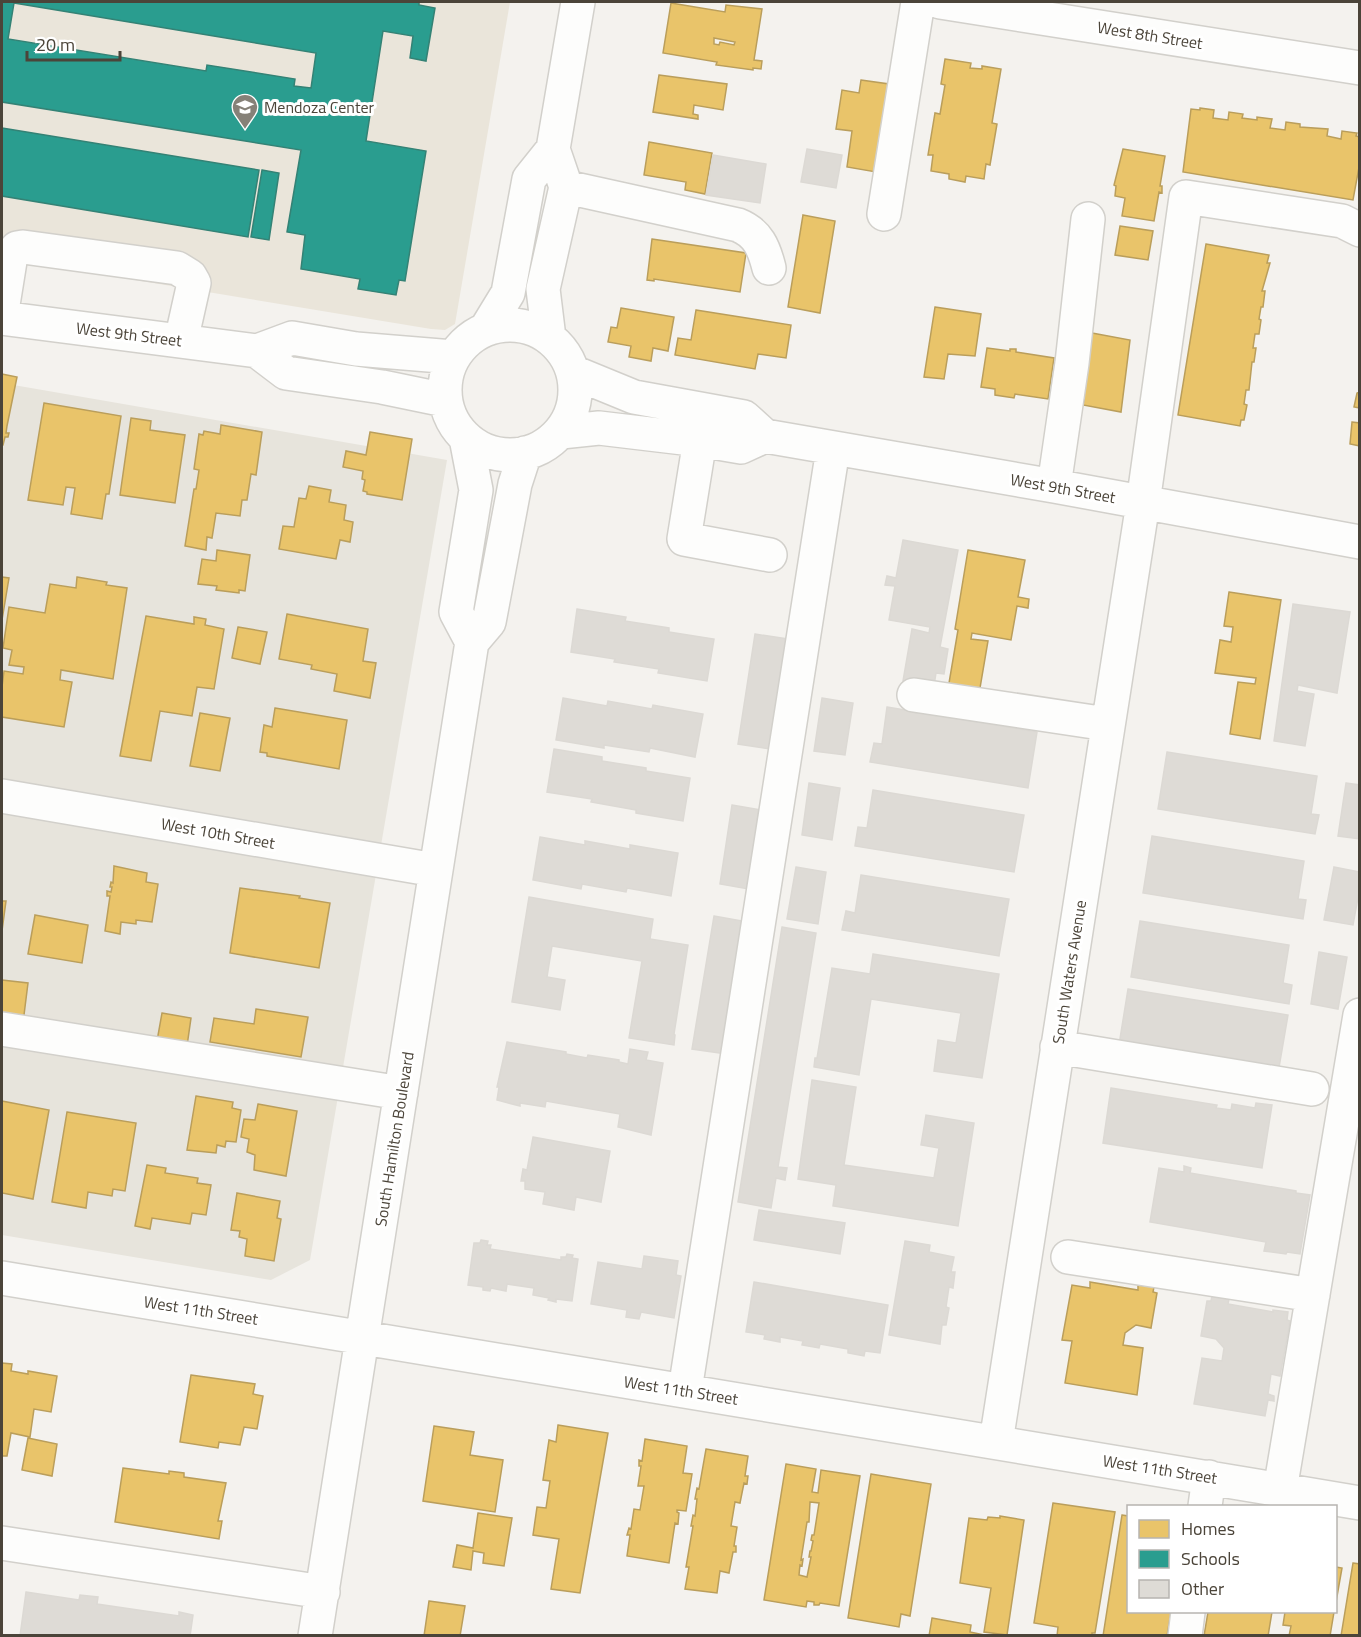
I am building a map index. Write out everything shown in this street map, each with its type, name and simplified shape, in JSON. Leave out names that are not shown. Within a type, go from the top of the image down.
[{"type":"street","points":[[549,338],[543,289],[566,187],[553,149],[578,2]]},
{"type":"street","points":[[884,214],[918,2]]},
{"type":"street","name":"West 8th Street","points":[[940,2],[1359,68]]},
{"type":"street","points":[[486,329],[508,292],[529,179],[553,149]]},
{"type":"street","points":[[566,187],[738,225],[754,234],[766,254],[769,268]]},
{"type":"street","name":"South Waters Avenue","points":[[996,1442],[1143,502],[1186,197],[1342,221],[1359,230]]},
{"type":"street","points":[[1054,486],[1072,363],[1088,219]]},
{"type":"street","points":[[2,311],[11,255],[17,248],[177,268],[190,276],[194,283],[181,341]]},
{"type":"street","name":"West 9th Street","points":[[2,318],[257,351],[292,338],[356,349],[453,357]]},
{"type":"street","points":[[508,324],[530,327],[549,338],[564,353],[573,372],[576,393],[572,413],[561,432],[545,446],[525,453],[504,455],[484,449],[466,438],[452,421],[445,400],[446,378],[453,357],[468,340],[486,329],[508,324]]},
{"type":"street","points":[[257,351],[286,374],[382,387],[445,400]]},
{"type":"street","name":"West 9th Street","points":[[573,372],[634,397],[744,417],[765,436],[1359,542]]},
{"type":"street","points":[[561,432],[598,428],[741,447],[765,436]]},
{"type":"street","points":[[466,438],[476,490],[456,612],[472,642]]},
{"type":"street","points":[[700,440],[684,539],[770,555]]},
{"type":"street","points":[[685,1390],[833,449]]},
{"type":"street","name":"South Hamilton Boulevard","points":[[315,1635],[365,1337],[435,870],[472,642],[489,622],[515,484],[525,453]]},
{"type":"street","points":[[914,695],[1107,724]]},
{"type":"street","name":"West 10th Street","points":[[2,796],[435,870]]},
{"type":"street","points":[[1280,1490],[1359,1016]]},
{"type":"street","points":[[2,1029],[401,1093]]},
{"type":"street","points":[[1057,1047],[1312,1089]]},
{"type":"street","points":[[1068,1257],[1313,1295]]},
{"type":"street","name":"West 11th Street","points":[[2,1278],[996,1442],[1207,1492],[1280,1490],[1359,1503]]},
{"type":"street","points":[[2,1543],[323,1592]]},
{"type":"street","points":[[1185,1635],[1188,1613]]},
{"type":"shaded area","name":"Mendoza Center","points":[[2,2],[510,2],[455,324],[445,330],[431,329],[2,258]]},
{"type":"shaded area","points":[[2,383],[447,460],[310,1260],[271,1280],[2,1235]]},
{"type":"building: Homes","points":[[671,3],[725,12],[726,5],[762,9],[754,60],[762,61],[761,69],[716,65],[717,62],[663,53]],"holes":[[[714,38],[735,42],[734,45],[720,42],[719,45],[714,44]]]},
{"type":"building: Homes","points":[[945,59],[971,63],[970,68],[982,69],[982,66],[1001,69],[992,123],[997,124],[990,165],[986,164],[984,179],[966,176],[965,182],[949,179],[949,174],[931,171],[933,155],[928,155],[935,113],[940,114],[945,85],[941,84]]},
{"type":"building: Homes","points":[[659,75],[727,84],[723,110],[694,105],[693,114],[698,115],[698,119],[653,112]]},
{"type":"building: Homes","points":[[861,80],[889,84],[876,172],[847,167],[852,131],[836,129],[842,90],[859,93]]},
{"type":"building: Homes","points":[[1200,108],[1214,110],[1213,118],[1228,120],[1229,112],[1243,114],[1242,118],[1272,119],[1270,128],[1285,130],[1286,122],[1300,124],[1300,127],[1328,129],[1327,136],[1341,139],[1342,131],[1357,133],[1356,136],[1360,137],[1360,162],[1353,200],[1183,172],[1191,109],[1200,110]]},
{"type":"building: Homes","points":[[649,142],[712,153],[705,194],[685,190],[686,182],[644,175]]},
{"type":"building: Homes","points":[[1123,149],[1165,156],[1160,186],[1162,186],[1162,193],[1159,192],[1154,221],[1122,216],[1125,198],[1115,196],[1116,186],[1114,185]]},
{"type":"building: Homes","points":[[803,215],[835,221],[820,313],[788,307]]},
{"type":"building: Homes","points":[[1120,226],[1153,231],[1148,260],[1115,255]]},
{"type":"building: Homes","points":[[652,239],[746,253],[740,292],[654,279],[654,281],[647,280]]},
{"type":"building: Homes","points":[[1206,244],[1269,255],[1267,263],[1270,263],[1262,291],[1265,291],[1259,319],[1261,320],[1259,334],[1255,334],[1254,362],[1252,362],[1249,390],[1246,390],[1244,404],[1247,405],[1244,420],[1241,420],[1240,426],[1178,415]]},
{"type":"building: Homes","points":[[935,307],[981,314],[975,356],[948,354],[944,379],[924,377]]},
{"type":"building: Homes","points":[[621,308],[674,317],[668,351],[653,348],[651,361],[629,357],[631,346],[608,342],[611,327],[617,328]]},
{"type":"building: Homes","points":[[696,310],[791,325],[786,358],[758,354],[755,369],[675,355],[678,338],[691,340]]},
{"type":"building: Homes","points":[[1092,333],[1130,340],[1121,412],[1083,405],[1084,400],[1080,399]]},
{"type":"building: Homes","points":[[987,348],[1010,351],[1010,349],[1016,349],[1016,352],[1054,358],[1048,399],[1015,394],[1014,398],[995,395],[995,389],[981,387]]},
{"type":"building: Homes","points":[[2,374],[17,377],[6,433],[9,433],[3,445],[2,445]]},
{"type":"building: Homes","points":[[1360,392],[1360,408],[1354,407],[1357,393]]},
{"type":"building: Homes","points":[[44,403],[121,416],[109,494],[106,494],[102,519],[71,514],[75,488],[66,487],[63,505],[28,500]]},
{"type":"building: Homes","points":[[131,418],[151,421],[150,430],[185,435],[175,503],[120,495]]},
{"type":"building: Homes","points":[[1352,422],[1360,423],[1360,446],[1350,444]]},
{"type":"building: Homes","points":[[221,425],[262,432],[256,475],[251,474],[247,500],[242,500],[240,516],[216,513],[212,538],[207,537],[206,550],[185,546],[199,470],[194,469],[199,434],[203,435],[204,431],[220,434]]},
{"type":"building: Homes","points":[[370,432],[412,439],[402,500],[367,494],[363,491],[365,480],[362,479],[363,471],[343,467],[346,451],[366,455]]},
{"type":"building: Homes","points":[[309,486],[331,490],[329,502],[346,505],[344,520],[353,522],[350,542],[340,540],[336,559],[279,549],[283,526],[294,527],[299,498],[306,499]]},
{"type":"building: Homes","points":[[217,550],[250,555],[245,591],[239,590],[239,593],[216,590],[217,586],[198,584],[202,559],[216,561]]},
{"type":"building: Homes","points":[[968,550],[1025,560],[1018,597],[1029,599],[1028,608],[1017,606],[1011,640],[972,633],[971,639],[988,641],[979,694],[948,689]]},
{"type":"building: Homes","points":[[2,577],[9,578],[2,620]]},
{"type":"building: Homes","points":[[77,577],[127,588],[113,679],[61,670],[60,680],[72,682],[64,727],[2,717],[4,671],[23,674],[24,667],[9,665],[12,650],[3,648],[9,607],[45,613],[50,584],[76,588]]},
{"type":"building: Homes","points":[[1229,592],[1281,600],[1260,739],[1230,734],[1238,682],[1255,684],[1256,678],[1215,673],[1220,640],[1231,642],[1233,627],[1224,626]]},
{"type":"building: Homes","points":[[287,614],[368,629],[363,661],[376,663],[370,698],[334,691],[337,674],[311,669],[312,665],[279,659]]},
{"type":"building: Homes","points":[[146,616],[194,624],[194,617],[206,619],[205,625],[224,629],[214,689],[197,687],[192,716],[160,711],[151,761],[120,756]]},
{"type":"building: Homes","points":[[238,627],[267,632],[260,664],[232,658]]},
{"type":"building: Homes","points":[[275,708],[347,720],[339,769],[267,756],[267,753],[260,752],[264,725],[272,727]]},
{"type":"building: Homes","points":[[200,713],[230,718],[220,771],[190,766]]},
{"type":"building: Homes","points":[[114,866],[147,873],[146,882],[158,884],[152,922],[136,920],[136,924],[121,922],[120,934],[105,931],[110,896],[107,896],[107,891],[111,892]]},
{"type":"building: Homes","points":[[240,888],[300,896],[299,898],[330,903],[319,968],[230,953]]},
{"type":"building: Homes","points":[[2,901],[6,901],[2,931]]},
{"type":"building: Homes","points":[[35,915],[88,925],[82,963],[28,954]]},
{"type":"building: Homes","points":[[2,980],[28,983],[23,1023],[2,1020]]},
{"type":"building: Homes","points":[[256,1009],[308,1017],[301,1057],[210,1042],[214,1018],[254,1024]]},
{"type":"building: Homes","points":[[162,1013],[191,1018],[187,1046],[157,1041]]},
{"type":"building: Homes","points":[[196,1096],[233,1102],[232,1108],[241,1110],[236,1142],[226,1141],[225,1147],[217,1145],[216,1153],[187,1150]]},
{"type":"building: Homes","points":[[2,1101],[49,1110],[33,1199],[2,1193]]},
{"type":"building: Homes","points":[[258,1104],[297,1111],[286,1176],[254,1170],[255,1155],[247,1152],[249,1139],[241,1137],[244,1119],[255,1120]]},
{"type":"building: Homes","points":[[67,1112],[136,1123],[125,1191],[113,1189],[112,1196],[88,1192],[86,1208],[52,1202]]},
{"type":"building: Homes","points":[[147,1165],[166,1168],[165,1173],[198,1178],[197,1183],[211,1185],[206,1215],[192,1213],[190,1224],[152,1218],[150,1229],[135,1226]]},
{"type":"building: Homes","points":[[237,1193],[280,1201],[277,1218],[281,1219],[274,1261],[245,1256],[247,1239],[239,1237],[240,1231],[231,1230]]},
{"type":"building: Homes","points":[[1090,1282],[1138,1290],[1138,1285],[1154,1287],[1153,1292],[1157,1293],[1151,1328],[1136,1325],[1125,1333],[1123,1345],[1143,1348],[1137,1395],[1065,1383],[1072,1341],[1062,1340],[1072,1285],[1090,1288]]},
{"type":"building: Homes","points":[[2,1363],[12,1364],[11,1371],[28,1374],[28,1371],[57,1376],[51,1412],[34,1409],[30,1437],[11,1433],[7,1456],[2,1456]]},
{"type":"building: Homes","points":[[191,1375],[255,1384],[253,1394],[263,1396],[257,1429],[244,1427],[240,1445],[219,1442],[218,1448],[180,1442]]},
{"type":"building: Homes","points":[[558,1425],[608,1433],[580,1593],[551,1589],[559,1539],[533,1535],[537,1507],[546,1508],[550,1481],[543,1480],[549,1440],[556,1442]]},
{"type":"building: Homes","points":[[434,1426],[474,1432],[470,1455],[503,1460],[495,1512],[423,1501]]},
{"type":"building: Homes","points":[[28,1438],[57,1444],[52,1476],[22,1470]]},
{"type":"building: Homes","points":[[645,1439],[687,1446],[683,1473],[692,1474],[686,1511],[677,1510],[678,1524],[675,1523],[669,1563],[627,1556],[630,1535],[627,1535],[629,1528],[631,1529],[634,1509],[640,1510],[644,1486],[638,1486],[641,1466],[639,1466],[639,1460],[642,1461]]},
{"type":"building: Homes","points":[[706,1449],[748,1456],[745,1476],[748,1476],[747,1484],[744,1483],[740,1503],[735,1502],[731,1526],[737,1527],[734,1546],[736,1546],[736,1552],[733,1552],[729,1573],[720,1571],[717,1593],[685,1589],[693,1526],[691,1526],[697,1499],[695,1499]]},
{"type":"building: Homes","points":[[786,1464],[816,1469],[812,1492],[818,1493],[821,1470],[860,1476],[839,1606],[820,1603],[814,1605],[814,1602],[807,1601],[806,1607],[764,1600]],"holes":[[[810,1502],[819,1503],[814,1535],[811,1540],[813,1541],[807,1577],[799,1575],[807,1522],[809,1522]]]},
{"type":"building: Homes","points":[[123,1468],[169,1474],[169,1471],[184,1473],[184,1477],[226,1483],[218,1521],[222,1521],[219,1539],[115,1522]]},
{"type":"building: Homes","points":[[871,1474],[931,1484],[910,1616],[901,1614],[899,1627],[848,1618]]},
{"type":"building: Homes","points":[[1053,1503],[1115,1512],[1095,1633],[1092,1633],[1092,1636],[1057,1636],[1058,1627],[1034,1623]]},
{"type":"building: Homes","points":[[478,1513],[512,1518],[504,1566],[483,1563],[484,1553],[473,1551],[471,1570],[453,1567],[457,1545],[473,1548]]},
{"type":"building: Homes","points":[[1122,1515],[1127,1516],[1127,1613],[1171,1613],[1167,1636],[1103,1636]]},
{"type":"building: Homes","points":[[1000,1516],[1024,1520],[1007,1635],[984,1632],[991,1588],[960,1583],[969,1518],[987,1520],[988,1517],[1000,1518]]},
{"type":"building: Homes","points":[[1353,1563],[1360,1564],[1360,1636],[1341,1636]]},
{"type":"building: Homes","points":[[1337,1567],[1342,1568],[1337,1596]]},
{"type":"building: Homes","points":[[429,1601],[465,1606],[460,1636],[424,1636]]},
{"type":"building: Homes","points":[[1208,1613],[1272,1613],[1268,1636],[1204,1636]]},
{"type":"building: Homes","points":[[1285,1613],[1334,1613],[1330,1636],[1289,1636],[1291,1626],[1283,1625]]},
{"type":"building: Homes","points":[[932,1618],[971,1625],[970,1632],[989,1636],[929,1636]]},
{"type":"building: Schools","points":[[2,2],[419,2],[419,5],[435,8],[426,61],[410,58],[413,36],[383,31],[366,141],[426,151],[405,281],[399,280],[396,295],[358,289],[360,279],[301,269],[305,235],[287,232],[301,150],[2,102]],"holes":[[[14,3],[316,53],[311,88],[294,86],[295,79],[207,65],[206,71],[8,39]]]},
{"type":"building: Schools","points":[[2,128],[259,170],[248,237],[2,196]]},
{"type":"building: Schools","points":[[262,170],[279,173],[269,240],[251,237]]},
{"type":"building: Other","points":[[807,149],[842,155],[836,188],[801,182]]},
{"type":"building: Other","points":[[713,155],[766,164],[760,203],[706,195]]},
{"type":"building: Other","points":[[903,540],[958,550],[940,647],[948,649],[944,674],[936,673],[934,686],[903,681],[912,629],[929,633],[930,627],[889,620],[895,586],[885,585],[887,576],[896,578]]},
{"type":"building: Other","points":[[1293,604],[1350,612],[1337,693],[1298,685],[1297,691],[1314,694],[1305,746],[1274,741]]},
{"type":"building: Other","points":[[577,609],[626,617],[625,621],[669,628],[669,632],[714,639],[707,681],[658,673],[659,669],[571,652]]},
{"type":"building: Other","points":[[755,634],[794,640],[777,750],[738,744]]},
{"type":"building: Other","points":[[563,698],[607,706],[608,701],[652,709],[653,705],[703,714],[695,757],[650,748],[649,752],[556,740]]},
{"type":"building: Other","points":[[822,698],[853,703],[845,755],[814,751]]},
{"type":"building: Other","points":[[887,707],[1037,732],[1028,788],[870,762],[874,743],[882,744]]},
{"type":"building: Other","points":[[554,749],[602,757],[602,761],[646,768],[646,771],[690,778],[683,821],[636,813],[636,810],[591,802],[592,799],[547,792]]},
{"type":"building: Other","points":[[1167,752],[1317,776],[1311,814],[1319,815],[1315,834],[1158,809]]},
{"type":"building: Other","points":[[809,783],[840,788],[832,840],[802,835]]},
{"type":"building: Other","points":[[1346,783],[1360,785],[1360,839],[1338,836]]},
{"type":"building: Other","points":[[873,790],[1024,815],[1014,872],[855,846],[858,827],[867,828]]},
{"type":"building: Other","points":[[732,805],[767,811],[754,890],[720,884]]},
{"type":"building: Other","points":[[1152,836],[1304,861],[1298,899],[1306,900],[1303,919],[1143,893]]},
{"type":"building: Other","points":[[540,837],[585,845],[585,841],[630,849],[630,845],[678,853],[671,896],[627,888],[626,892],[582,884],[581,889],[533,880]]},
{"type":"building: Other","points":[[796,867],[826,872],[818,924],[787,919]]},
{"type":"building: Other","points":[[1334,867],[1360,872],[1360,887],[1353,925],[1324,920]]},
{"type":"building: Other","points":[[861,875],[1009,899],[999,956],[842,930],[846,911],[855,913]]},
{"type":"building: Other","points":[[529,897],[653,919],[650,939],[688,945],[674,1045],[629,1038],[642,961],[552,946],[547,977],[565,980],[560,1010],[512,1002]]},
{"type":"building: Other","points":[[714,916],[748,922],[726,1054],[692,1049]]},
{"type":"building: Other","points":[[1140,921],[1289,945],[1283,983],[1292,985],[1289,1004],[1131,977]]},
{"type":"building: Other","points":[[782,927],[816,933],[778,1167],[787,1168],[785,1180],[776,1178],[771,1208],[738,1202]]},
{"type":"building: Other","points":[[1319,952],[1347,957],[1338,1009],[1311,1004]]},
{"type":"building: Other","points":[[873,954],[999,974],[982,1078],[934,1071],[938,1040],[956,1043],[961,1013],[871,999],[859,1075],[814,1067],[832,968],[870,974]]},
{"type":"building: Other","points":[[1128,989],[1288,1015],[1277,1079],[1119,1045]]},
{"type":"building: Other","points":[[507,1042],[587,1058],[588,1055],[619,1060],[619,1062],[628,1064],[630,1049],[648,1052],[646,1060],[663,1063],[651,1135],[618,1127],[620,1114],[546,1101],[545,1107],[520,1103],[520,1106],[497,1100],[499,1087],[497,1087]]},
{"type":"building: Other","points":[[812,1080],[856,1087],[844,1165],[934,1178],[939,1148],[921,1145],[926,1115],[974,1123],[958,1226],[833,1206],[836,1185],[798,1179]]},
{"type":"building: Other","points":[[1111,1088],[1217,1105],[1216,1108],[1231,1110],[1232,1104],[1255,1108],[1256,1103],[1272,1105],[1262,1168],[1103,1143]]},
{"type":"building: Other","points":[[533,1137],[610,1151],[601,1202],[576,1197],[574,1210],[543,1204],[545,1192],[525,1189],[525,1181],[521,1181],[523,1169],[527,1170]]},
{"type":"building: Other","points":[[1184,1166],[1191,1168],[1190,1173],[1310,1195],[1300,1254],[1264,1251],[1266,1242],[1150,1222],[1159,1168],[1184,1172]]},
{"type":"building: Other","points":[[759,1210],[845,1223],[840,1254],[754,1240]]},
{"type":"building: Other","points":[[481,1240],[488,1241],[487,1245],[491,1245],[490,1249],[561,1260],[561,1257],[566,1257],[567,1254],[573,1255],[572,1258],[578,1259],[572,1301],[556,1299],[556,1302],[533,1295],[534,1288],[507,1284],[506,1291],[491,1288],[490,1291],[483,1290],[483,1287],[468,1285],[474,1243],[480,1243]]},
{"type":"building: Other","points":[[905,1241],[930,1245],[929,1252],[954,1257],[951,1272],[955,1272],[953,1288],[949,1287],[946,1307],[949,1308],[946,1325],[942,1325],[940,1344],[889,1335]]},
{"type":"building: Other","points":[[644,1256],[678,1261],[676,1275],[681,1276],[674,1318],[641,1312],[639,1319],[626,1317],[627,1310],[591,1304],[598,1262],[642,1269]]},
{"type":"building: Other","points":[[754,1282],[888,1305],[880,1353],[865,1351],[864,1356],[848,1353],[848,1349],[820,1344],[819,1348],[802,1345],[803,1341],[780,1337],[780,1342],[764,1339],[765,1335],[746,1332]]},
{"type":"building: Other","points":[[1212,1296],[1229,1299],[1228,1304],[1273,1312],[1273,1310],[1288,1312],[1287,1320],[1290,1321],[1280,1376],[1271,1374],[1268,1394],[1274,1396],[1274,1401],[1268,1400],[1265,1416],[1194,1404],[1202,1358],[1222,1361],[1224,1348],[1216,1339],[1201,1336],[1207,1301],[1211,1301]]},
{"type":"building: Other","points":[[26,1592],[79,1600],[80,1595],[98,1597],[97,1604],[179,1616],[179,1612],[193,1615],[190,1636],[20,1636]]},
{"type":"place","name":"Mendoza Center","points":[[245,130]]}]
